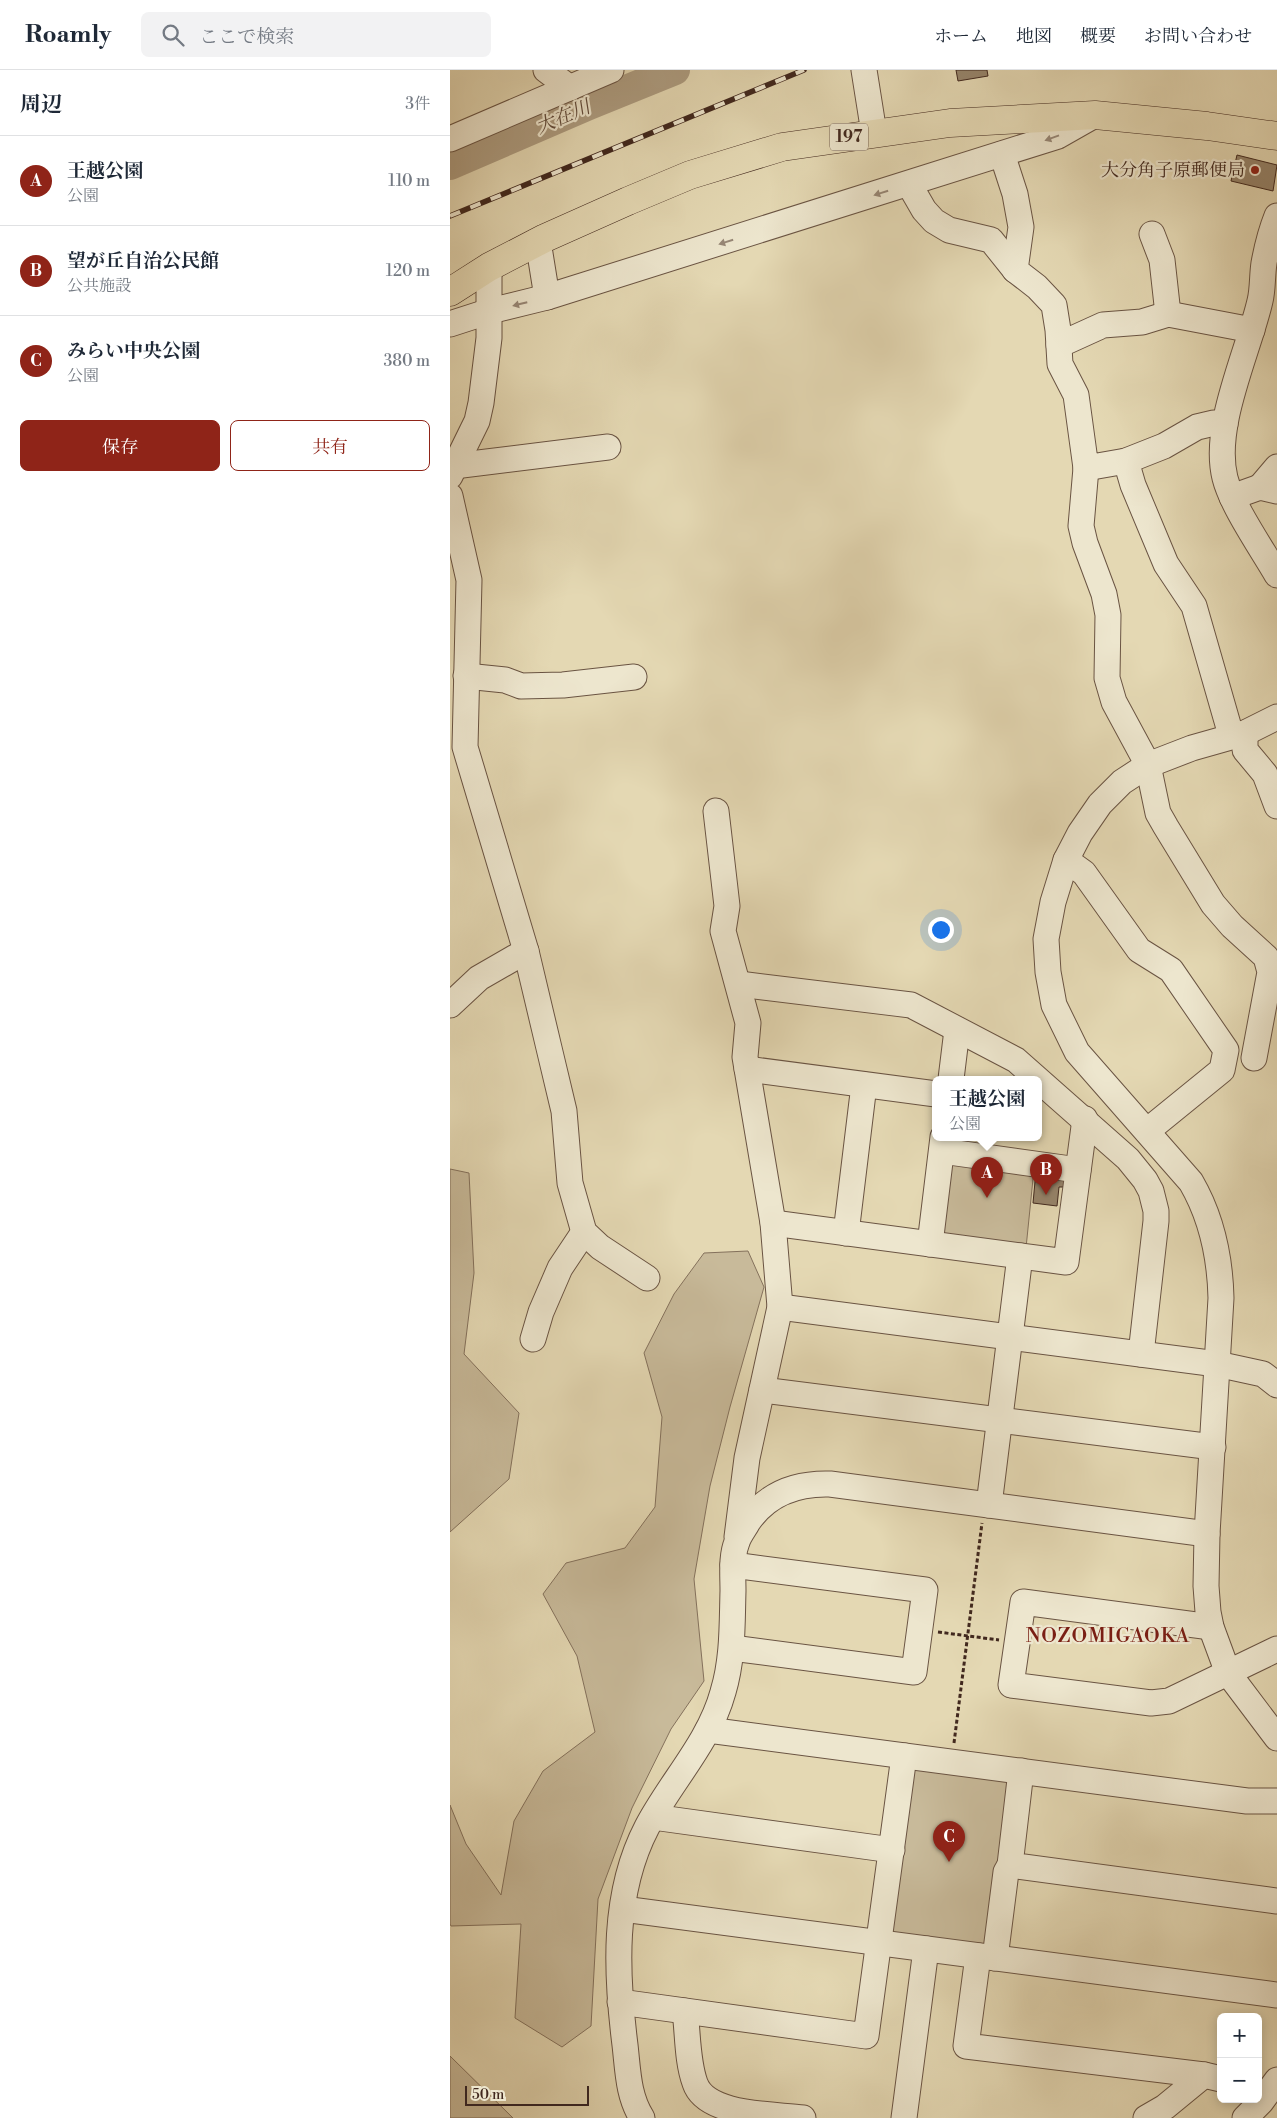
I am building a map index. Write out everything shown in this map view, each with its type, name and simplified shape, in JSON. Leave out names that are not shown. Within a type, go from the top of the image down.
[{"type":"highway","name":"197","points":[[450,292],[489,267],[538,242],[690,175],[782,147],[950,123],[1095,115],[1207,126],[1277,136]]},
{"type":"street","points":[[546,70],[570,88]]},
{"type":"street","points":[[450,139],[611,70]]},
{"type":"street","points":[[864,70],[874,133]]},
{"type":"street","points":[[450,324],[490,311],[547,297],[1058,136],[1095,115]]},
{"type":"street","points":[[1002,154],[1016,194],[1021,227],[1015,270]]},
{"type":"street","points":[[909,184],[924,210],[934,221],[948,230],[991,240],[1015,270],[1037,287],[1054,305],[1060,364],[1076,395],[1086,468],[1081,526],[1085,543],[1106,601],[1108,615],[1107,678],[1114,702],[1148,765],[1158,813],[1208,896],[1232,926],[1266,957],[1270,972],[1254,1058]]},
{"type":"street","points":[[1277,216],[1270,236],[1264,265],[1269,301],[1252,330],[1225,424],[1222,457],[1225,479],[1232,497],[1277,575]]},
{"type":"street","points":[[1152,234],[1162,260],[1168,314]]},
{"type":"street","points":[[538,242],[547,297]]},
{"type":"street","points":[[452,471],[477,421],[481,403],[490,311],[489,267]]},
{"type":"street","points":[[1059,345],[1103,326],[1142,322],[1168,314],[1252,330]]},
{"type":"street","points":[[1086,468],[1126,461],[1164,446],[1197,427],[1214,423],[1225,424]]},
{"type":"street","points":[[452,471],[608,447]]},
{"type":"street","points":[[1126,461],[1166,564],[1194,606],[1245,750],[1265,774],[1277,806]]},
{"type":"street","points":[[1232,497],[1269,489],[1277,467]]},
{"type":"street","points":[[450,496],[469,580],[461,681],[465,747],[526,951],[564,1111],[570,1183],[584,1232],[600,1247],[647,1278]]},
{"type":"street","points":[[461,681],[505,680],[521,686],[563,685],[634,678]]},
{"type":"street","points":[[1277,717],[1238,734],[1192,748],[1148,765],[1122,782],[1100,804],[1080,833],[1066,860],[1053,902],[1046,939],[1048,972],[1054,1006],[1077,1052],[1191,1182],[1202,1202],[1210,1223],[1221,1269],[1222,1298],[1207,1534],[1206,1586],[1211,1627],[1228,1673],[1277,1738]]},
{"type":"street","points":[[638,2114],[629,2083],[620,2002],[618,1954],[623,1909],[634,1863],[643,1837],[653,1817],[708,1730],[723,1694],[732,1648],[735,1554],[747,1458],[780,1307],[773,1223],[745,1056],[748,1023],[739,984],[723,931],[727,906],[716,811]]},
{"type":"street","points":[[1066,860],[1084,873],[1139,950],[1171,970],[1226,1050],[1222,1070],[1147,1131]]},
{"type":"street","points":[[450,1004],[478,978],[526,951]]},
{"type":"street","points":[[739,984],[911,1005],[1016,1060],[1035,1076]]},
{"type":"street","points":[[951,1076],[957,1030]]},
{"type":"street","points":[[747,1069],[932,1094]]},
{"type":"street","points":[[1042,1082],[1128,1158],[1145,1180],[1155,1202],[1156,1220],[1141,1354]]},
{"type":"street","points":[[846,1233],[864,1085]]},
{"type":"street","points":[[773,1223],[1066,1262],[1085,1119]]},
{"type":"street","points":[[930,1244],[942,1144],[1078,1170]]},
{"type":"street","points":[[533,1339],[541,1312],[560,1268],[584,1232]]},
{"type":"street","points":[[986,1510],[1020,1256]]},
{"type":"street","points":[[780,1307],[1218,1364],[1264,1374],[1277,1385]]},
{"type":"street","points":[[762,1390],[1213,1447]]},
{"type":"street","points":[[735,1554],[749,1521],[773,1497],[790,1488],[812,1484],[830,1484],[986,1510],[1207,1534]]},
{"type":"street","points":[[732,1648],[914,1672],[925,1590],[735,1554]]},
{"type":"street","points":[[1211,1627],[1023,1602],[1012,1685],[1151,1703],[1169,1701],[1277,1649]]},
{"type":"street","points":[[708,1730],[1247,1801],[1277,1801]]},
{"type":"street","points":[[620,2002],[866,2036],[904,1756]]},
{"type":"street","points":[[1021,1771],[1010,1864],[1006,1872],[966,2046],[1212,2077]]},
{"type":"street","points":[[653,1817],[892,1850]]},
{"type":"street","points":[[1010,1864],[1277,1901]]},
{"type":"street","points":[[623,1909],[1277,1994]]},
{"type":"street","points":[[904,2118],[926,1949]]},
{"type":"street","points":[[685,2011],[693,2076],[696,2087],[709,2102],[725,2108],[803,2118]]},
{"type":"street","points":[[1146,2118],[1212,2077]]},
{"type":"street","points":[[1254,2106],[1277,2080]]},
{"type":"path","points":[[952,1762],[986,1510]]},
{"type":"path","points":[[920,1630],[1017,1643]]},
{"type":"shaded area","points":[[948,1157],[1034,1169],[1026,1248],[947,1238],[939,1228]]},
{"type":"shaded area","points":[[450,1169],[469,1173],[474,1273],[464,1354],[519,1413],[509,1479],[450,1532]]},
{"type":"shaded area","points":[[748,1251],[764,1287],[710,1486],[694,1579],[704,1681],[671,1729],[632,1808],[598,1899],[591,2026],[562,2047],[515,2018],[521,1924],[451,1926],[450,1924],[450,1805],[466,1844],[501,1895],[514,1821],[543,1771],[595,1732],[577,1656],[543,1594],[566,1563],[625,1548],[655,1507],[662,1417],[644,1353],[674,1294],[704,1253]]},
{"type":"shaded area","points":[[917,1765],[1005,1776],[1013,1786],[991,1950],[886,1936],[908,1774]]},
{"type":"shaded area","points":[[450,2056],[513,2118],[450,2118]]},
{"type":"building","points":[[956,70],[987,70],[988,76],[958,81]]},
{"type":"building","name":"大分角子原郵便局","points":[[1237,155],[1277,165],[1273,191],[1231,181]]},
{"type":"building","points":[[1036,1171],[1067,1175],[1066,1187],[1059,1187],[1057,1206],[1033,1203]]},
{"type":"waterway","name":"大在川","points":[[450,165],[675,70]]},
{"type":"railway","points":[[450,216],[804,70]]},
{"type":"place","name":"大分角子原郵便局","points":[[1255,170]]},
{"type":"place","name":"望が丘自治公民館","points":[[1046,1195]]},
{"type":"place","name":"王越公園","points":[[987,1198]]},
{"type":"place","name":"みらい中央公園","points":[[949,1862]]},
{"type":"district","name":"NOZOMIGAOKA","points":[[1108,1636]]}]
